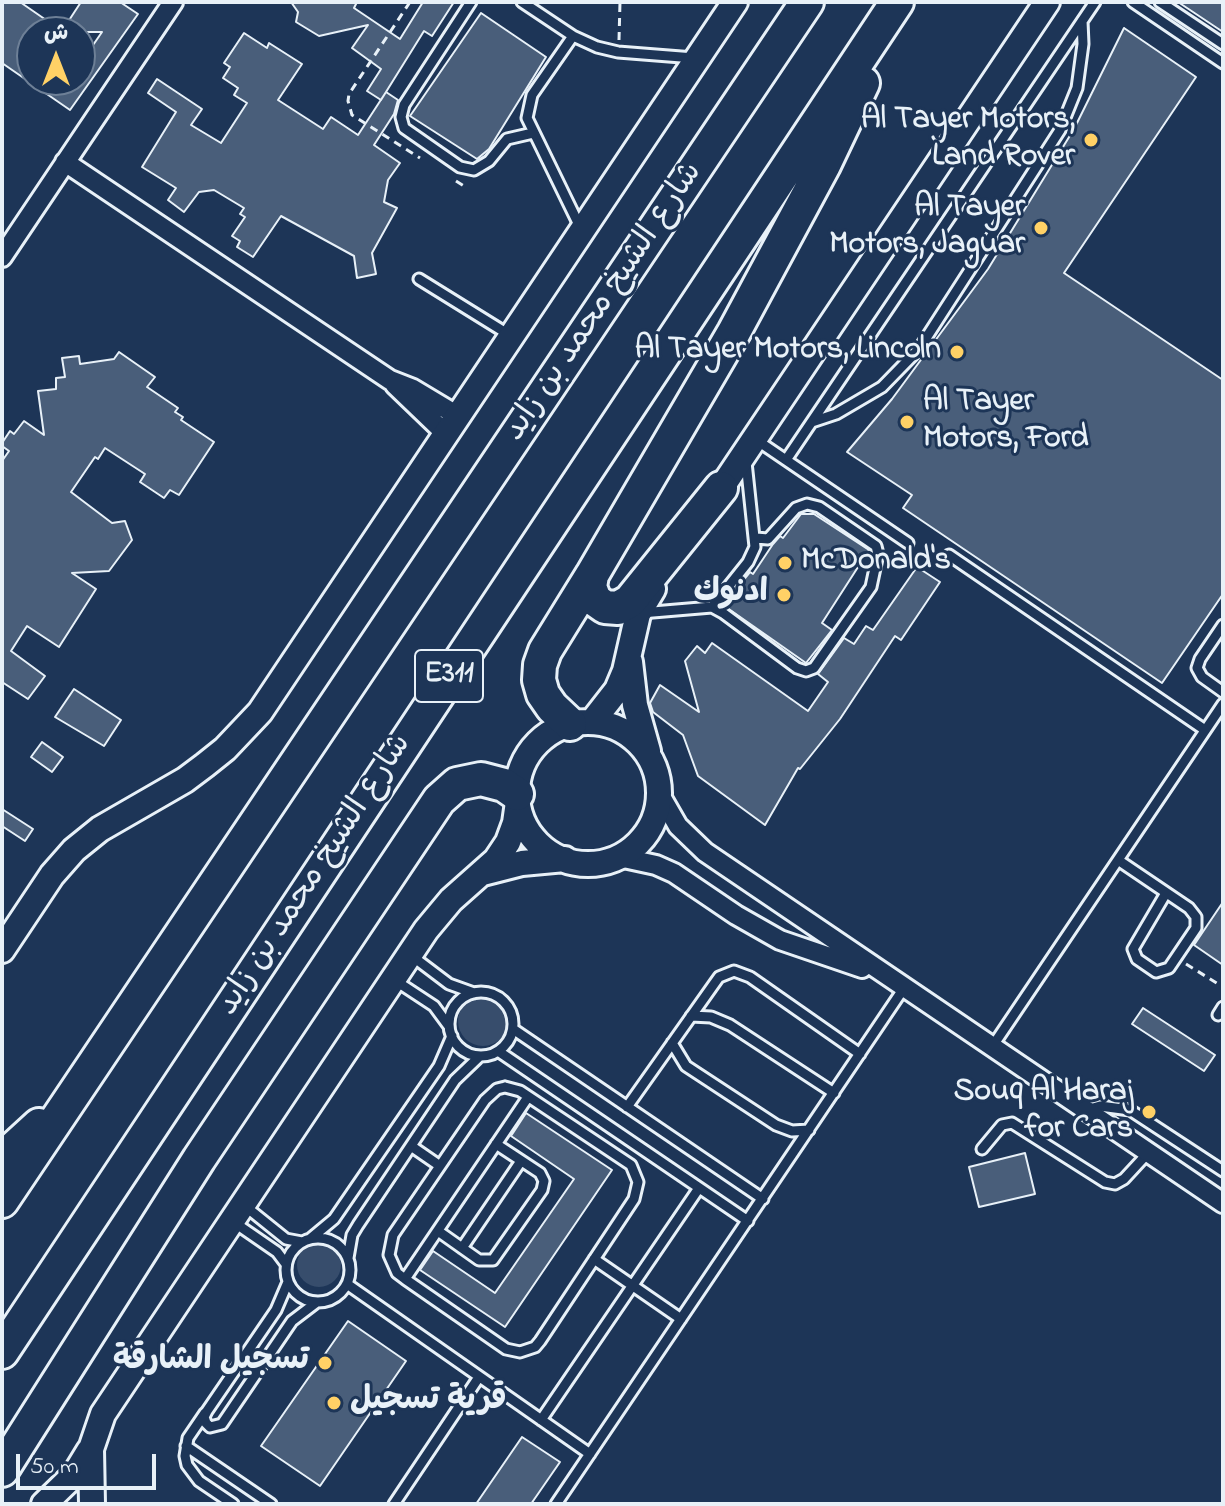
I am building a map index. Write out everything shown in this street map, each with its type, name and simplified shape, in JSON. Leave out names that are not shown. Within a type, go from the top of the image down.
[{"type":"highway","name":"شارع الشيخ محمد بن زايد","points":[[2,1201],[807,2]]},
{"type":"highway","name":"شارع الشيخ محمد بن زايد","points":[[2,1352],[900,2]]},
{"type":"highway","points":[[581,723],[552,707],[543,694],[539,680],[545,651],[734,332],[824,165],[900,2]]},
{"type":"highway","points":[[592,575],[590,587],[595,600],[605,607],[618,608],[630,601],[721,488]]},
{"type":"highway","points":[[2,1470],[199,1159],[439,800],[457,784],[481,779],[504,785],[517,798]]},
{"type":"highway","points":[[2,1159],[23,1137],[67,1103]]},
{"type":"street","points":[[2,257],[173,2]]},
{"type":"street","points":[[2,950],[52,875],[74,850],[100,829],[185,780],[225,749],[260,712],[735,2]]},
{"type":"street","points":[[581,723],[617,690],[638,614],[1047,2]]},
{"type":"street","points":[[65,162],[390,380],[413,389],[452,425]]},
{"type":"street","points":[[517,798],[523,821],[533,838],[548,851],[565,859],[583,863],[619,857],[635,846],[648,831],[656,813],[659,793],[657,775],[635,705],[629,651]]},
{"type":"street","points":[[92,1504],[91,1449],[108,1407],[410,954],[444,907],[496,860],[508,842],[515,823],[519,776],[526,758],[553,731],[581,723],[609,725],[625,733],[650,758]]},
{"type":"street","points":[[659,793],[678,826],[705,852],[1223,1203]]},
{"type":"street","points":[[619,857],[656,865],[674,873],[780,940],[839,959],[904,988]]},
{"type":"street","points":[[481,874],[522,863],[565,859]]},
{"type":"street","points":[[44,1504],[75,1474],[91,1449]]},
{"type":"lane","points":[[471,2],[404,105],[401,117],[404,128],[460,167],[474,170],[485,165],[507,139],[533,133]]},
{"type":"lane","points":[[522,2],[573,36],[597,47],[618,52],[698,59]]},
{"type":"lane","points":[[786,460],[1095,2]]},
{"type":"lane","points":[[1133,2],[1223,63]]},
{"type":"lane","points":[[1160,2],[1172,5],[1223,44]]},
{"type":"lane","points":[[811,422],[836,414],[882,387],[919,349],[1070,110],[1079,77],[1082,21]]},
{"type":"lane","points":[[573,36],[528,102],[527,118],[582,231]]},
{"type":"lane","points":[[419,279],[512,337]]},
{"type":"lane","points":[[712,607],[748,562],[755,547],[749,446],[786,460],[908,543]]},
{"type":"lane","points":[[638,614],[712,607],[797,668],[810,671],[873,582],[878,554],[876,546],[813,505],[796,508],[768,539],[756,538]]},
{"type":"lane","points":[[949,555],[1205,730]]},
{"type":"lane","points":[[1223,625],[1197,668],[1202,677],[1223,692]]},
{"type":"lane","points":[[992,1047],[1223,704]]},
{"type":"lane","points":[[1118,860],[1192,910],[1197,921],[1196,928],[1166,971],[1156,972],[1139,962],[1133,953],[1134,945],[1166,893]]},
{"type":"lane","points":[[207,1411],[204,1417],[206,1423],[217,1427],[222,1424],[292,1321],[317,1302],[335,1298],[347,1284],[352,1235],[455,1080],[480,1056],[498,1051],[505,1045],[513,1029],[514,1020],[507,1003],[492,993],[474,993],[449,984],[410,954]]},
{"type":"lane","points":[[627,1107],[719,977],[734,971],[743,973],[860,1054]]},
{"type":"lane","points":[[393,980],[434,1006],[463,1050],[480,1056]]},
{"type":"lane","points":[[556,1504],[904,988]]},
{"type":"lane","points":[[286,1264],[294,1248],[327,1227],[343,1206],[439,1066],[453,1009],[458,1002],[474,993]]},
{"type":"lane","points":[[691,1016],[711,1017],[730,1025],[834,1093]]},
{"type":"lane","points":[[513,1029],[763,1199]]},
{"type":"lane","points":[[672,1043],[686,1066],[776,1125],[792,1131],[809,1130]]},
{"type":"lane","points":[[498,1051],[748,1221]]},
{"type":"lane","points":[[513,1088],[631,1165],[636,1173],[638,1182],[634,1199],[535,1347],[520,1352],[506,1349],[405,1279],[391,1265],[389,1244],[440,1166],[490,1093],[497,1089],[513,1088]]},
{"type":"lane","points":[[405,1279],[528,1097]]},
{"type":"lane","points":[[1085,1110],[1100,1106],[1130,1110],[1223,1171]]},
{"type":"lane","points":[[982,1149],[1002,1125],[1012,1123],[1105,1182],[1115,1184],[1149,1153]]},
{"type":"lane","points":[[438,1231],[484,1262],[493,1260],[542,1190],[543,1177],[496,1144]]},
{"type":"lane","points":[[411,1146],[440,1166]]},
{"type":"lane","points":[[462,1248],[521,1161]]},
{"type":"lane","points":[[541,1420],[699,1188]]},
{"type":"lane","points":[[238,1212],[286,1239],[328,1240],[337,1244],[348,1258]]},
{"type":"lane","points":[[233,1504],[192,1474],[187,1465],[186,1446],[276,1310],[288,1282],[286,1264],[238,1212]]},
{"type":"lane","points":[[594,1259],[681,1319]]},
{"type":"lane","points":[[288,1282],[300,1296],[317,1302]]},
{"type":"lane","points":[[347,1284],[590,1454]]},
{"type":"lane","points":[[394,1504],[479,1377]]},
{"type":"lane","points":[[186,1446],[271,1504]]},
{"type":"path","points":[[618,52],[620,2]]},
{"type":"path","points":[[1176,958],[1223,987]]},
{"type":"shaded area","points":[[483,996],[501,1003],[508,1021],[501,1039],[483,1046],[465,1039],[458,1021],[465,1003]]},
{"type":"shaded area","points":[[319,1243],[335,1249],[341,1265],[335,1281],[319,1287],[303,1281],[297,1265],[303,1249]]},
{"type":"building","points":[[2,2],[20,2],[40,16],[16,16],[16,73],[2,63]]},
{"type":"building","points":[[81,2],[120,2],[138,14],[96,73],[96,41],[102,32],[96,32],[96,16],[72,16]]},
{"type":"building","points":[[291,2],[357,2],[354,8],[400,39],[423,2],[454,2],[432,36],[424,31],[381,100],[367,91],[381,69],[352,48],[368,25],[319,36],[296,22],[298,12]]},
{"type":"building","points":[[1178,2],[1223,2],[1223,32]]},
{"type":"building","points":[[481,13],[546,57],[489,149],[477,159],[410,116]]},
{"type":"building","points":[[1124,28],[1196,77],[1064,273],[1223,380],[1223,594],[1162,683],[903,508],[912,495],[847,452],[892,399],[988,269],[1074,129]]},
{"type":"building","points":[[244,33],[267,48],[269,43],[302,64],[278,100],[323,129],[331,117],[358,135],[386,92],[398,100],[394,114],[374,145],[400,163],[388,180],[384,202],[397,208],[372,253],[376,274],[357,278],[354,256],[281,216],[253,257],[237,247],[240,241],[232,236],[245,217],[240,214],[244,208],[214,190],[199,192],[184,212],[168,200],[176,188],[142,167],[176,112],[148,93],[157,79],[202,109],[191,125],[221,143],[247,103],[234,95],[238,88],[223,78],[230,67],[224,63]]},
{"type":"building","points":[[50,96],[80,96],[70,110]]},
{"type":"building","points":[[119,352],[155,377],[147,387],[178,408],[175,412],[183,417],[181,420],[214,442],[179,495],[170,490],[164,498],[140,482],[145,474],[105,448],[98,459],[95,457],[71,492],[112,523],[125,521],[132,540],[109,571],[72,573],[96,589],[59,647],[27,626],[11,651],[45,676],[28,699],[2,682],[2,461],[9,451],[2,443],[10,431],[14,434],[24,421],[44,435],[38,391],[56,389],[56,378],[65,377],[62,358],[79,356],[80,364],[114,359]]},
{"type":"building","name":"ادنوك","points":[[801,514],[814,514],[869,550],[822,623],[832,630],[806,663],[723,605],[750,572],[753,574],[773,544],[780,536],[783,538]]},
{"type":"building","points":[[917,567],[940,582],[901,640],[895,636],[840,719],[798,768],[765,825],[698,776],[683,735],[653,712],[650,703],[660,685],[699,712],[685,661],[697,646],[705,653],[712,643],[808,711],[828,682],[818,674],[844,638],[854,644],[866,626],[873,630]]},
{"type":"building","points":[[74,689],[121,720],[104,746],[55,717]]},
{"type":"building","points":[[42,742],[63,757],[52,772],[31,757]]},
{"type":"building","points":[[2,809],[33,829],[25,841],[2,826]]},
{"type":"building","points":[[1223,902],[1223,965],[1194,945]]},
{"type":"building","points":[[1143,1008],[1215,1055],[1204,1071],[1132,1024]]},
{"type":"building","points":[[526,1113],[612,1170],[505,1327],[420,1270],[433,1251],[495,1293],[574,1179],[511,1136]]},
{"type":"building","points":[[1025,1153],[1035,1194],[979,1207],[969,1167]]},
{"type":"building","name":"قرية تسجيل","points":[[348,1321],[406,1361],[320,1486],[261,1446]]},
{"type":"building","points":[[522,1437],[560,1462],[531,1504],[476,1504]]},
{"type":"place","name":"Al Tayer Motors, Land Rover","points":[[1091,140]]},
{"type":"place","name":"Al Tayer Motors, Jaguar","points":[[1041,228]]},
{"type":"place","name":"Al Tayer Motors, Lincoln","points":[[957,352]]},
{"type":"place","name":"Al Tayer Motors, Ford","points":[[907,422]]},
{"type":"place","name":"McDonald's","points":[[785,563]]},
{"type":"place","name":"ادنوك","points":[[784,595]]},
{"type":"place","name":"Souq Al Haraj for Cars","points":[[1149,1112]]},
{"type":"place","name":"تسجيل الشارقة","points":[[325,1363]]},
{"type":"place","name":"قرية تسجيل","points":[[334,1403]]}]
